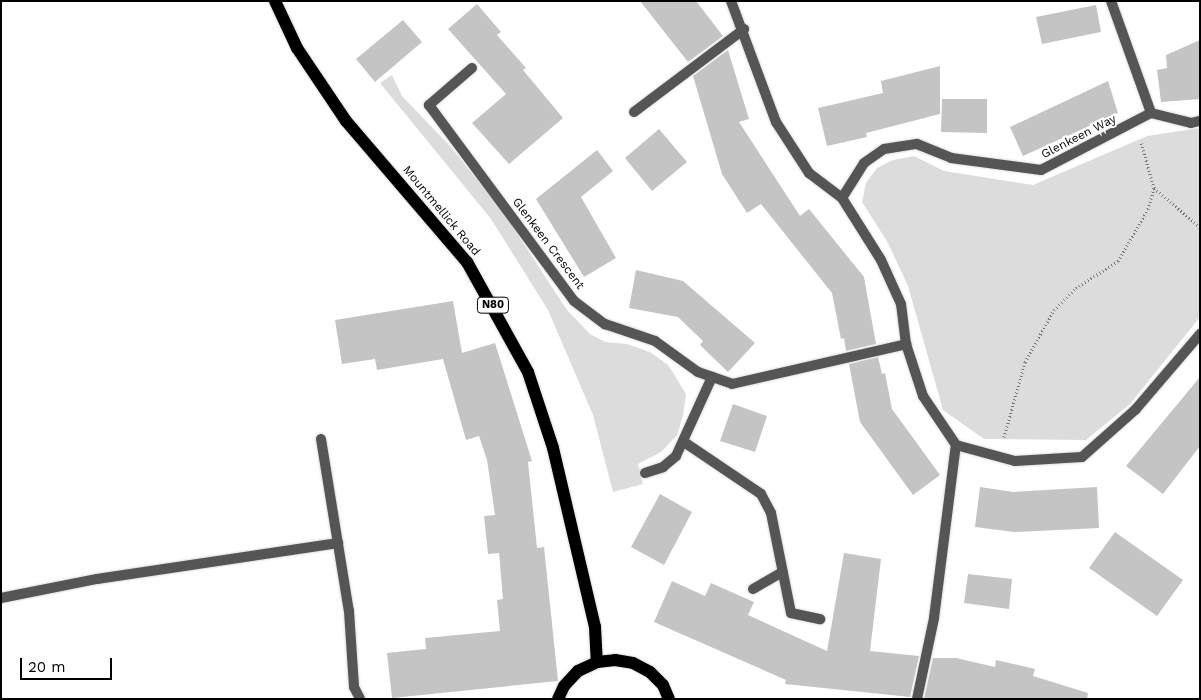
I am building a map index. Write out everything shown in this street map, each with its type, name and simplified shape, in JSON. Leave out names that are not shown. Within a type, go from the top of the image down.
[{"type":"main road","name":"Mountmellick Road","points":[[275,1],[297,48],[346,121],[467,262],[528,372],[553,448],[596,627],[596,662]]},
{"type":"main road","points":[[558,699],[564,686],[578,671],[596,662],[615,660],[633,663],[650,672],[663,685],[670,699]]},
{"type":"street","points":[[731,1],[744,29],[776,122],[809,173],[842,198],[881,260],[901,304],[906,344],[923,396],[956,445],[1015,462],[1082,457],[1136,409],[1200,334]]},
{"type":"street","points":[[1111,1],[1151,113],[1191,123],[1200,121]]},
{"type":"street","points":[[634,112],[744,29]]},
{"type":"street","name":"Glenkeen Crescent","points":[[472,68],[429,105],[574,300],[606,324],[655,341],[698,372],[732,384],[906,344]]},
{"type":"street","name":"Glenkeen Way","points":[[842,198],[864,163],[884,149],[917,144],[952,158],[1042,170],[1151,113]]},
{"type":"street","points":[[645,472],[662,467],[676,456],[712,377]]},
{"type":"street","points":[[321,439],[349,611],[354,687],[360,699]]},
{"type":"street","points":[[684,442],[761,494],[771,513],[791,613],[820,618]]},
{"type":"street","points":[[917,699],[934,618],[956,445]]},
{"type":"street","points":[[1,598],[97,579],[338,543]]},
{"type":"street","points":[[753,589],[783,572]]},
{"type":"path","points":[[997,456],[1025,362],[1037,337],[1054,310],[1076,288],[1118,261],[1148,209],[1154,188],[1136,121]]},
{"type":"path","points":[[1154,188],[1200,227]]},
{"type":"shaded area","points":[[392,75],[402,96],[449,145],[501,209],[567,310],[590,334],[605,342],[627,344],[650,352],[668,365],[677,379],[686,394],[683,416],[677,435],[661,452],[638,464],[643,484],[613,492],[593,415],[548,310],[491,219],[380,83]]},
{"type":"shaded area","points":[[1200,128],[1200,317],[1130,404],[1086,440],[984,439],[943,410],[908,286],[888,243],[862,202],[866,183],[877,168],[893,160],[914,156],[944,171],[1033,185],[1147,136]]},
{"type":"building","points":[[640,1],[696,1],[723,36],[688,62]]},
{"type":"building","points":[[477,4],[501,32],[497,35],[526,68],[523,70],[563,118],[509,164],[472,123],[506,94],[448,29]]},
{"type":"building","points":[[1096,5],[1101,32],[1042,44],[1036,17]]},
{"type":"building","points":[[403,20],[422,42],[375,82],[356,59]]},
{"type":"building","points":[[1200,40],[1200,99],[1161,102],[1157,70],[1167,68],[1166,55]]},
{"type":"building","points":[[728,50],[749,119],[739,122],[800,216],[809,209],[864,277],[876,344],[846,351],[844,338],[841,339],[832,293],[761,204],[747,213],[722,174],[693,76]]},
{"type":"building","points":[[940,66],[940,114],[866,133],[867,137],[827,146],[818,108],[883,93],[881,81]]},
{"type":"building","points":[[1108,81],[1118,113],[1023,156],[1010,127]]},
{"type":"building","points":[[942,99],[987,99],[987,133],[941,132]]},
{"type":"building","points":[[659,129],[687,162],[652,191],[625,158]]},
{"type":"building","points":[[597,150],[613,171],[581,197],[616,258],[584,277],[536,199]]},
{"type":"building","points":[[636,270],[683,281],[755,343],[728,372],[700,345],[703,341],[678,317],[629,308]]},
{"type":"building","points":[[453,301],[462,353],[495,343],[532,461],[528,462],[537,548],[544,547],[558,681],[392,698],[387,653],[426,649],[425,638],[500,631],[497,600],[503,599],[499,553],[488,554],[484,516],[495,515],[487,460],[479,436],[466,440],[443,359],[377,370],[375,359],[342,364],[335,320]]},
{"type":"building","points":[[878,357],[882,374],[885,373],[892,409],[940,475],[913,495],[860,422],[849,364]]},
{"type":"building","points":[[1200,377],[1200,446],[1163,494],[1126,466]]},
{"type":"building","points":[[733,404],[767,416],[755,452],[720,441]]},
{"type":"building","points":[[980,487],[1013,492],[1097,487],[1099,528],[1014,532],[975,527]]},
{"type":"building","points":[[660,494],[692,512],[664,565],[631,547]]},
{"type":"building","points":[[1115,532],[1183,580],[1157,616],[1089,568]]},
{"type":"building","points":[[844,553],[881,559],[870,651],[919,656],[910,697],[785,684],[786,680],[654,622],[672,581],[705,596],[711,583],[754,602],[748,615],[827,651]]},
{"type":"building","points":[[968,574],[1012,579],[1009,609],[964,603]]},
{"type":"building","points":[[933,658],[956,658],[995,667],[996,660],[1035,669],[1033,676],[1088,693],[1087,699],[924,699]]}]
